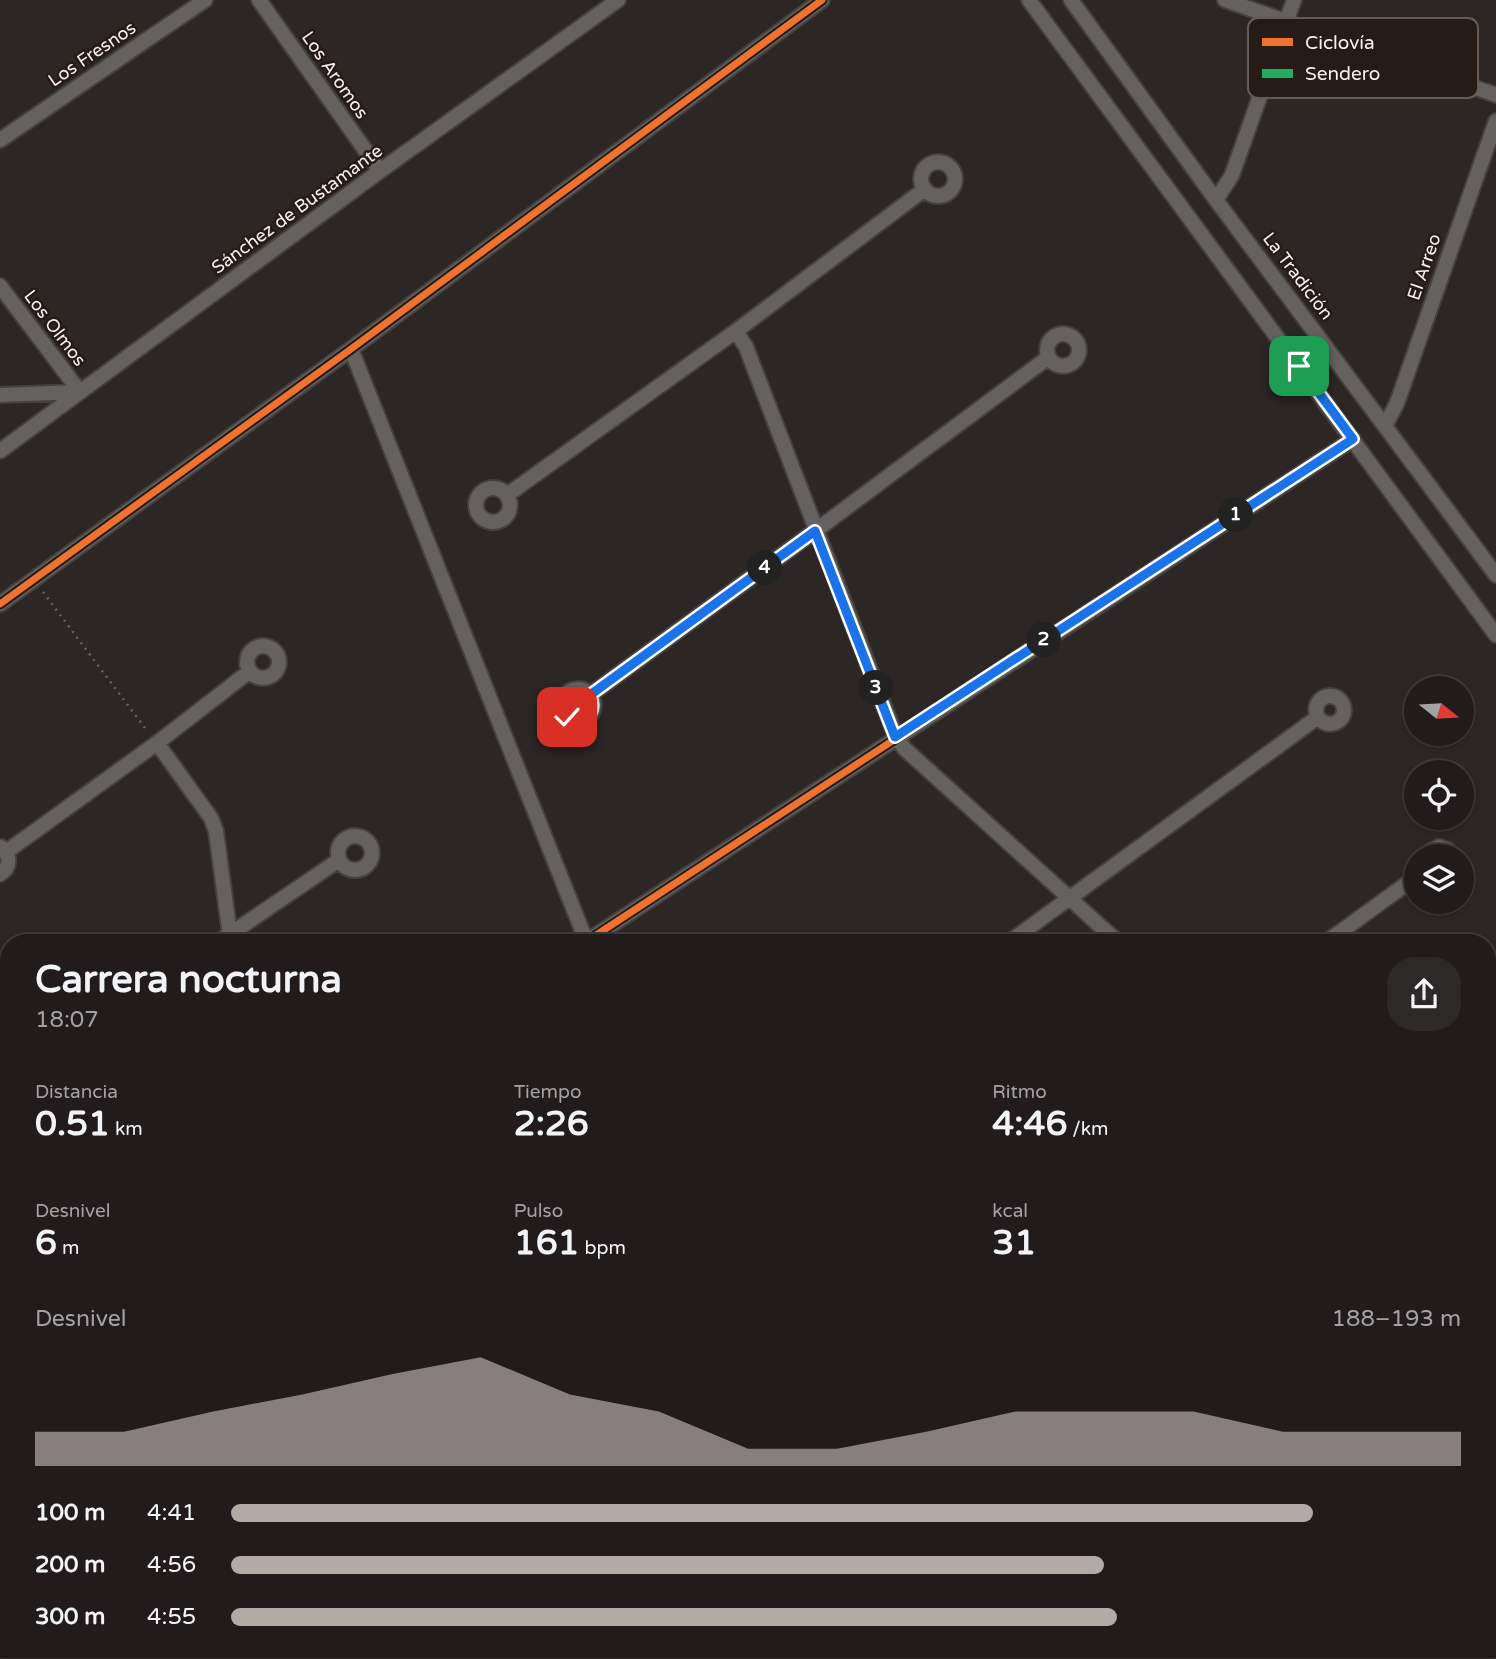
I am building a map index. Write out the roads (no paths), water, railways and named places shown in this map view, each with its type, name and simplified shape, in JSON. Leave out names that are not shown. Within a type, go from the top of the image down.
[{"type":"street","name":"Los Fresnos","points":[[0,140],[205,0]]},
{"type":"street","name":"Los Aromos","points":[[259,0],[380,171]]},
{"type":"street","name":"Sánchez de Bustamante","points":[[0,451],[380,171],[618,0]]},
{"type":"street","points":[[0,604],[351,349],[822,0]]},
{"type":"street","points":[[1030,0],[1496,635]]},
{"type":"street","name":"La Tradición","points":[[1071,0],[1216,200],[1496,575]]},
{"type":"street","points":[[1224,0],[1275,18]]},
{"type":"street","points":[[1287,18],[1294,0]]},
{"type":"street","points":[[1478,89],[1496,95]]},
{"type":"street","points":[[1216,200],[1232,176],[1259,98]]},
{"type":"street","name":"El Arreo","points":[[1385,424],[1397,403],[1496,121]]},
{"type":"street","points":[[508,495],[736,331],[925,189]]},
{"type":"street","name":"Los Olmos","points":[[0,286],[80,392]]},
{"type":"street","points":[[736,331],[746,347],[895,737],[1109,934]]},
{"type":"street","points":[[351,349],[581,934]]},
{"type":"street","points":[[590,695],[1049,357]]},
{"type":"street","points":[[0,395],[80,392]]},
{"type":"street","points":[[599,934],[1353,439]]},
{"type":"street","points":[[0,874],[9,861],[3,849],[157,743],[250,671]]},
{"type":"street","points":[[1020,934],[1318,718]]},
{"type":"street","points":[[157,743],[211,818],[216,831],[229,934]]},
{"type":"street","points":[[237,934],[339,860]]},
{"type":"street","points":[[1337,934],[1404,886]]}]
